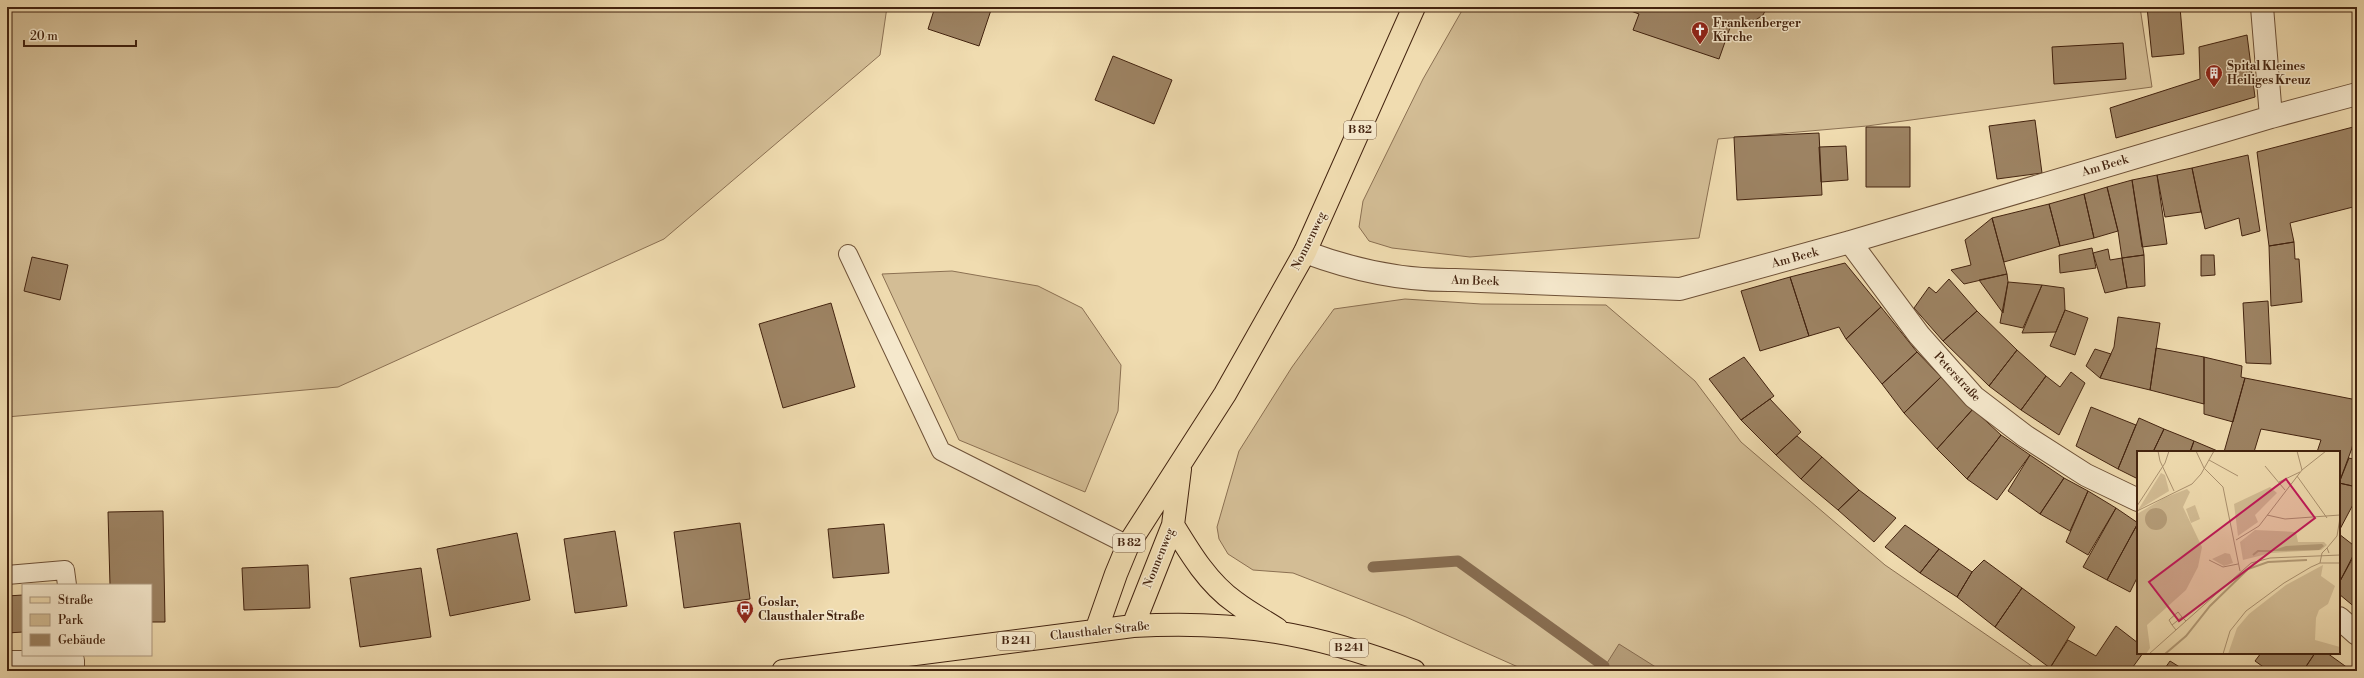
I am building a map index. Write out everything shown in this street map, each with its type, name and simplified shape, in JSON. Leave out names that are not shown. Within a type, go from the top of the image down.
[{"type":"main road","name":"Nonnenweg","points":[[1096,631],[1128,545],[1225,394],[1305,252],[1414,7]]},
{"type":"main road","name":"Nonnenweg","points":[[1133,626],[1173,525],[1181,464]]},
{"type":"main road","points":[[1173,525],[1188,549],[1216,586],[1234,602],[1282,632]]},
{"type":"main road","name":"Clausthaler Straße","points":[[783,671],[1133,626],[1185,623],[1282,632],[1340,645],[1414,671]]},
{"type":"street","points":[[2262,7],[2271,117]]},
{"type":"street","name":"Am Beek","points":[[1305,252],[1338,265],[1420,280],[1470,280],[1680,289],[1850,242],[2271,117],[2357,94]]},
{"type":"street","name":"Peterstraße","points":[[1850,242],[1919,335],[1974,397],[2025,436],[2086,476],[2137,500]]},
{"type":"street","points":[[2340,619],[2357,634]]},
{"type":"lane","points":[[848,254],[941,451],[1128,545]]},
{"type":"lane","points":[[7,575],[65,570],[67,584]]},
{"type":"lane","points":[[7,660],[75,662]]},
{"type":"green space","points":[[7,7],[887,7],[880,55],[664,239],[338,387],[7,417]]},
{"type":"green space","points":[[1464,7],[2140,7],[2152,87],[1867,126],[1718,139],[1699,238],[1470,257],[1392,248],[1369,241],[1359,227],[1363,201],[1423,79]]},
{"type":"green space","points":[[952,271],[1038,286],[1082,308],[1121,365],[1118,411],[1085,492],[959,440],[882,274]]},
{"type":"green space","points":[[1405,299],[1481,304],[1606,305],[1695,381],[1741,442],[1885,565],[2039,671],[1527,671],[1406,617],[1293,573],[1253,570],[1228,554],[1219,539],[1217,527],[1239,451],[1292,367],[1334,309]]},
{"type":"shaded area","points":[[1619,644],[1662,671],[1602,671]]},
{"type":"building","points":[[935,7],[992,7],[979,46],[928,29]]},
{"type":"building","name":"Frankenberger Kirche","points":[[1620,7],[1767,7],[1763,15],[1754,21],[1743,24],[1732,22],[1719,59],[1633,30],[1639,14]]},
{"type":"building","points":[[2147,7],[2180,7],[2184,54],[2152,57]]},
{"type":"building","name":"Spital Kleines Heiliges Kreuz","points":[[2247,35],[2255,97],[2116,138],[2110,108],[2200,79],[2199,47]]},
{"type":"building","points":[[2123,43],[2126,79],[2054,84],[2052,47]]},
{"type":"building","points":[[1113,56],[1172,80],[1154,124],[1095,100]]},
{"type":"building","points":[[2035,120],[2042,173],[1997,179],[1989,126]]},
{"type":"building","points":[[2357,126],[2357,206],[2290,223],[2294,242],[2269,246],[2257,152]]},
{"type":"building","points":[[1866,127],[1910,127],[1910,187],[1866,187]]},
{"type":"building","points":[[1819,133],[1822,195],[1737,200],[1734,137]]},
{"type":"building","points":[[1846,146],[1848,180],[1821,182],[1819,147]]},
{"type":"building","points":[[2248,155],[2260,231],[2242,236],[2239,218],[2205,229],[2192,168]]},
{"type":"building","points":[[2192,168],[2201,212],[2165,217],[2157,175]]},
{"type":"building","points":[[2157,175],[2167,244],[2142,247],[2132,180]]},
{"type":"building","points":[[2132,180],[2144,255],[2122,258],[2118,231],[2107,187]]},
{"type":"building","points":[[2107,187],[2118,231],[2094,238],[2084,194]]},
{"type":"building","points":[[2084,194],[2094,238],[2060,246],[2049,204]]},
{"type":"building","points":[[2049,204],[2060,246],[2004,262],[1992,218]]},
{"type":"building","points":[[1992,218],[2007,274],[1964,284],[1951,270],[1971,265],[1965,240]]},
{"type":"building","points":[[2294,242],[2295,259],[2299,259],[2302,302],[2271,306],[2269,246]]},
{"type":"building","points":[[2092,248],[2096,268],[2060,273],[2059,255]]},
{"type":"building","points":[[2108,249],[2110,260],[2122,258],[2127,288],[2105,293],[2093,253]]},
{"type":"building","points":[[2144,255],[2145,286],[2127,288],[2122,258]]},
{"type":"building","points":[[2201,255],[2214,255],[2215,275],[2201,276]]},
{"type":"building","points":[[32,257],[68,265],[60,300],[24,291]]},
{"type":"building","points":[[1845,263],[1881,307],[1846,339],[1839,327],[1809,336],[1790,277]]},
{"type":"building","points":[[2007,274],[2008,282],[2003,313],[1979,280]]},
{"type":"building","points":[[1790,277],[1809,336],[1760,351],[1741,291]]},
{"type":"building","points":[[1949,279],[1977,311],[1943,341],[1914,308],[1929,287],[1936,293]]},
{"type":"building","points":[[2008,282],[2042,285],[2023,328],[2000,323]]},
{"type":"building","points":[[2042,285],[2064,288],[2065,310],[2056,332],[2022,333]]},
{"type":"building","points":[[2268,301],[2271,364],[2246,363],[2243,303]]},
{"type":"building","points":[[831,303],[855,387],[783,408],[759,324]]},
{"type":"building","points":[[1881,307],[1917,352],[1882,384],[1846,339]]},
{"type":"building","points":[[2065,310],[2088,318],[2075,355],[2050,346]]},
{"type":"building","points":[[1977,311],[2017,350],[1989,386],[1943,341]]},
{"type":"building","points":[[2118,317],[2160,323],[2150,390],[2100,378],[2114,347]]},
{"type":"building","points":[[2156,348],[2204,357],[2204,404],[2150,390]]},
{"type":"building","points":[[2095,349],[2111,354],[2100,378],[2086,366]]},
{"type":"building","points":[[2017,350],[2046,376],[2021,410],[1989,386]]},
{"type":"building","points":[[1917,352],[1941,377],[1904,413],[1882,384]]},
{"type":"building","points":[[1744,357],[1774,396],[1741,420],[1709,379]]},
{"type":"building","points":[[2204,357],[2242,366],[2241,377],[2245,378],[2233,422],[2204,414]]},
{"type":"building","points":[[2071,372],[2085,383],[2059,435],[2021,410],[2046,376],[2060,387]]},
{"type":"building","points":[[1941,377],[1973,409],[1937,449],[1904,413]]},
{"type":"building","points":[[2245,378],[2357,400],[2357,426],[2352,448],[2340,480],[2340,451],[2317,451],[2321,440],[2261,429],[2254,451],[2224,451]]},
{"type":"building","points":[[1770,399],[1801,432],[1776,455],[1741,420]]},
{"type":"building","points":[[2091,407],[2136,425],[2118,469],[2076,446]]},
{"type":"building","points":[[1973,409],[2001,435],[1967,479],[1937,449]]},
{"type":"building","points":[[2139,418],[2164,429],[2153,451],[2137,451],[2137,478],[2118,469]]},
{"type":"building","points":[[2164,429],[2194,441],[2190,451],[2153,451]]},
{"type":"building","points":[[2001,435],[2030,455],[1997,500],[1967,479]]},
{"type":"building","points":[[1797,436],[1822,457],[1801,479],[1776,455]]},
{"type":"building","points":[[2194,441],[2218,451],[2190,451]]},
{"type":"building","points":[[2030,455],[2064,478],[2040,514],[2008,491]]},
{"type":"building","points":[[1822,457],[1859,490],[1838,510],[1801,479]]},
{"type":"building","points":[[2349,458],[2357,460],[2357,487],[2340,483]]},
{"type":"building","points":[[2064,478],[2088,491],[2070,531],[2040,514]]},
{"type":"building","points":[[2340,483],[2357,487],[2357,497],[2340,529]]},
{"type":"building","points":[[1859,490],[1896,518],[1874,542],[1838,510]]},
{"type":"building","points":[[2088,491],[2116,508],[2088,555],[2066,542]]},
{"type":"building","points":[[2116,508],[2137,522],[2107,580],[2083,567]]},
{"type":"building","points":[[163,511],[165,622],[152,622],[152,584],[110,584],[108,512]]},
{"type":"building","points":[[740,523],[750,599],[684,608],[674,532]]},
{"type":"building","points":[[884,524],[889,573],[833,578],[828,529]]},
{"type":"building","points":[[1905,525],[1939,549],[1920,573],[1885,547]]},
{"type":"building","points":[[2137,525],[2137,578],[2130,592],[2107,580]]},
{"type":"building","points":[[615,531],[627,606],[575,613],[564,539]]},
{"type":"building","points":[[517,533],[530,600],[450,616],[437,549]]},
{"type":"building","points":[[2340,535],[2357,548],[2340,581]]},
{"type":"building","points":[[1939,549],[1972,572],[1957,597],[1920,573]]},
{"type":"building","points":[[2357,552],[2357,609],[2340,595],[2340,581]]},
{"type":"building","points":[[1984,560],[2022,588],[1995,627],[1957,597],[1972,572]]},
{"type":"building","points":[[308,565],[310,608],[244,610],[242,568]]},
{"type":"building","points":[[421,568],[431,637],[360,647],[350,578]]},
{"type":"building","points":[[2022,588],[2075,627],[2050,668],[1995,627]]},
{"type":"building","points":[[22,595],[22,632],[7,633],[7,596]]},
{"type":"building","points":[[2116,626],[2137,642],[2137,654],[2142,654],[2130,671],[2048,671],[2068,640],[2096,656]]},
{"type":"building","points":[[2260,654],[2314,654],[2303,671],[2269,671],[2255,661]]},
{"type":"building","points":[[2314,654],[2328,654],[2352,671],[2303,671]]},
{"type":"building","points":[[2170,661],[2186,671],[2163,671]]},
{"type":"waterway","points":[[1373,567],[1458,561],[1604,666]]},
{"type":"place","name":"Frankenberger Kirche","points":[[1700,45]]},
{"type":"place","name":"Spital Kleines Heiliges Kreuz","points":[[2214,88]]},
{"type":"place","name":"Goslar, Clausthaler Straße","points":[[745,624]]}]
